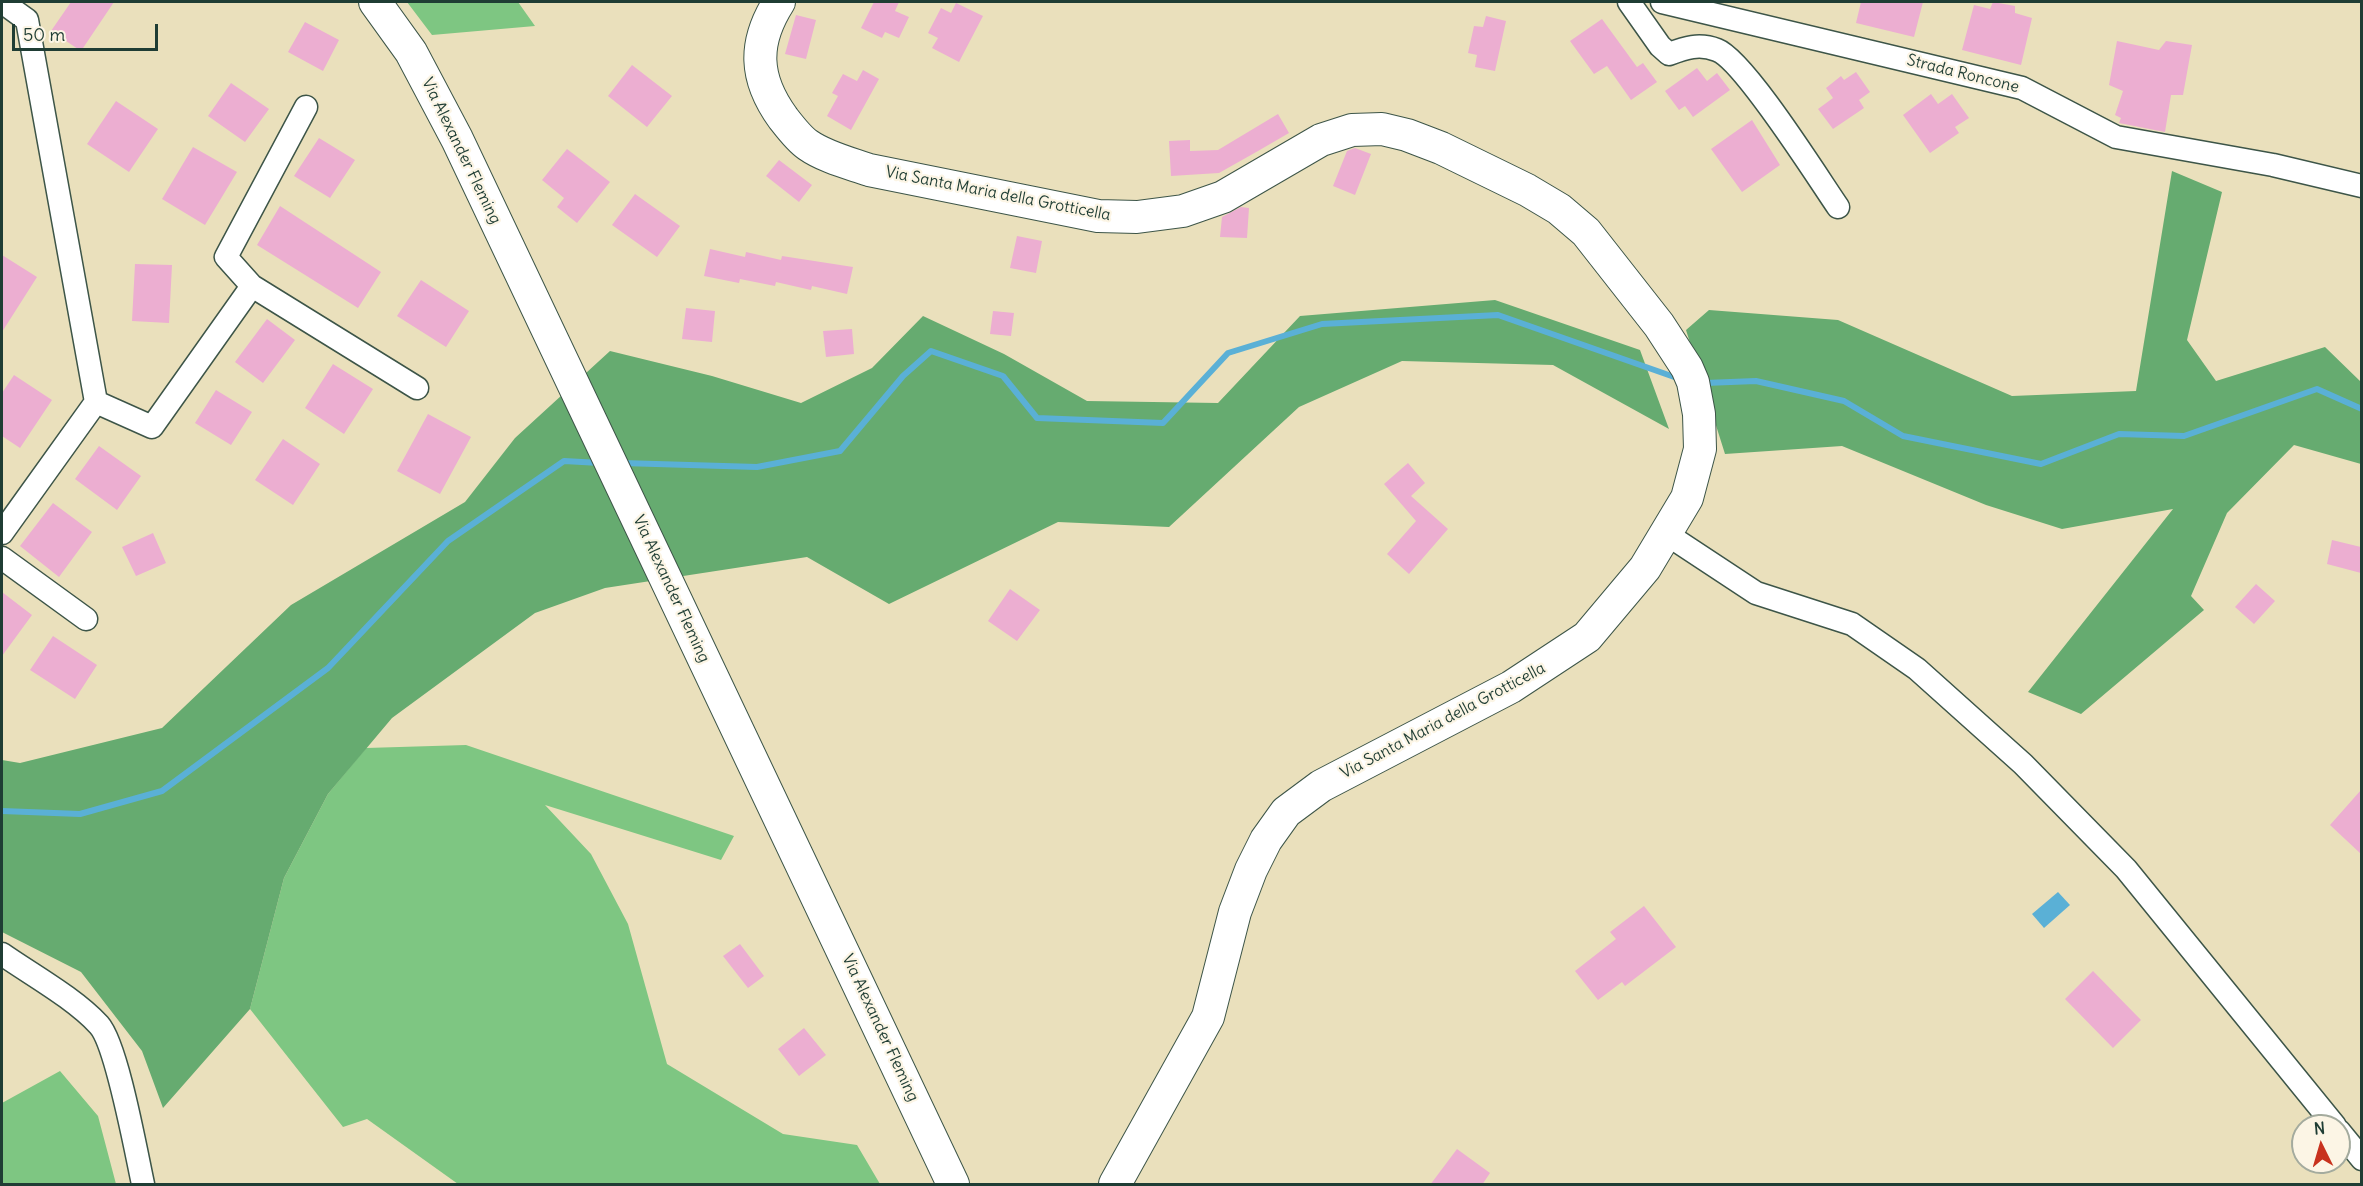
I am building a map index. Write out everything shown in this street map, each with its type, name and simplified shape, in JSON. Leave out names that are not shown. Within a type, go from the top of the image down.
[{"type":"street","points":[[2,2],[27,20],[96,402],[2,533]]},
{"type":"street","name":"Via Alexander Fleming","points":[[375,2],[411,52],[457,139],[947,1171],[961,1185]]},
{"type":"street","name":"Via Santa Maria della Grotticella","points":[[779,2],[764,31],[759,59],[761,80],[774,106],[808,145],[869,170],[1098,216],[1137,217],[1183,211],[1222,197],[1321,140],[1352,130],[1382,129],[1441,148],[1543,199],[1586,232],[1608,257],[1659,325],[1694,382],[1700,414],[1700,449],[1687,498],[1645,568],[1587,637],[1511,687],[1321,786],[1286,812],[1266,840],[1251,870],[1235,912],[1208,1017],[1115,1185]]},
{"type":"street","points":[[1629,2],[1660,46],[1669,54],[1691,45],[1719,50],[1750,79],[1838,207]]},
{"type":"street","name":"Strada Roncone","points":[[1662,2],[2022,88],[2116,138],[2272,165],[2361,186]]},
{"type":"street","points":[[306,107],[226,257],[252,286],[417,388]]},
{"type":"street","points":[[96,402],[152,427],[252,286]]},
{"type":"street","points":[[1665,533],[1756,593],[1852,624],[1917,669],[1997,740],[2126,869],[2325,1114]]},
{"type":"street","points":[[2,558],[86,619]]},
{"type":"street","points":[[2,954],[78,1007],[100,1026],[111,1049],[143,1185]]},
{"type":"street","points":[[2351,1146],[2361,1159]]},
{"type":"green space","points":[[407,2],[518,2],[535,26],[432,35]]},
{"type":"green space","points":[[2172,171],[2222,192],[2187,340],[2216,381],[2325,347],[2361,382],[2361,464],[2294,445],[2227,513],[2191,596],[2204,610],[2081,714],[2028,692],[2173,509],[2062,529],[1986,505],[1842,446],[1725,454],[1686,330],[1709,310],[1838,320],[2012,396],[2136,391]]},
{"type":"green space","points":[[1495,300],[1640,350],[1669,429],[1553,365],[1402,361],[1299,407],[1169,527],[1058,522],[889,604],[807,557],[605,588],[535,613],[392,718],[328,794],[284,878],[250,1009],[163,1108],[142,1051],[81,972],[2,932],[2,760],[20,763],[162,728],[291,605],[465,502],[515,438],[610,351],[712,376],[801,403],[872,368],[923,316],[1004,354],[1087,401],[1218,403],[1300,316]]},
{"type":"green space","points":[[466,745],[734,836],[721,860],[545,805],[591,854],[628,924],[667,1064],[783,1134],[857,1145],[880,1184],[458,1184],[367,1119],[343,1127],[250,1009],[284,878],[328,794],[366,748]]},
{"type":"green space","points":[[60,1071],[98,1116],[116,1184],[2,1184],[2,1103]]},
{"type":"water","points":[[2058,892],[2070,905],[2044,928],[2032,914]]},
{"type":"building","points":[[71,2],[114,2],[81,51],[51,31]]},
{"type":"building","points":[[874,2],[899,2],[895,11],[909,17],[899,38],[885,32],[882,38],[861,28]]},
{"type":"building","points":[[1861,2],[1923,2],[1914,37],[1856,23]]},
{"type":"building","points":[[1993,2],[2015,6],[2015,13],[2032,18],[2021,65],[1962,50],[1974,5],[1990,9]]},
{"type":"building","points":[[956,3],[983,16],[959,62],[932,48],[938,38],[928,33],[941,8],[951,13]]},
{"type":"building","points":[[796,15],[816,20],[806,59],[785,54]]},
{"type":"building","points":[[1486,16],[1506,21],[1495,71],[1475,67],[1477,55],[1468,53],[1474,26],[1483,27]]},
{"type":"building","points":[[1602,19],[1637,67],[1643,63],[1657,82],[1631,100],[1607,66],[1594,74],[1570,41]]},
{"type":"building","points":[[305,22],[339,40],[323,71],[288,52]]},
{"type":"building","points":[[2117,41],[2159,50],[2166,41],[2192,45],[2183,95],[2171,95],[2165,132],[2119,123],[2121,118],[2115,115],[2123,91],[2109,85]]},
{"type":"building","points":[[632,65],[672,96],[647,127],[608,96]]},
{"type":"building","points":[[1697,68],[1707,81],[1717,73],[1730,90],[1693,117],[1685,106],[1679,110],[1665,91]]},
{"type":"building","points":[[863,70],[879,79],[851,130],[827,116],[838,96],[832,93],[843,74],[857,81]]},
{"type":"building","points":[[1856,72],[1870,92],[1859,100],[1864,108],[1833,129],[1818,109],[1833,98],[1826,88],[1841,76],[1844,80]]},
{"type":"building","points":[[231,83],[269,109],[245,142],[208,116]]},
{"type":"building","points":[[1931,94],[1938,104],[1952,94],[1969,118],[1955,127],[1959,133],[1930,153],[1903,115]]},
{"type":"building","points":[[116,101],[158,129],[129,172],[87,144]]},
{"type":"building","points":[[1278,114],[1289,133],[1258,151],[1219,173],[1171,176],[1169,141],[1190,140],[1190,151],[1218,150]]},
{"type":"building","points":[[1752,120],[1780,165],[1742,192],[1711,149]]},
{"type":"building","points":[[319,138],[355,160],[330,198],[294,176]]},
{"type":"building","points":[[193,147],[237,172],[205,225],[162,199]]},
{"type":"building","points":[[1355,148],[1371,154],[1355,195],[1333,186],[1347,151]]},
{"type":"building","points":[[567,149],[610,182],[577,223],[557,207],[564,198],[542,180]]},
{"type":"building","points":[[779,160],[812,185],[799,202],[766,176]]},
{"type":"building","points":[[635,194],[680,226],[657,257],[612,225]]},
{"type":"building","points":[[280,206],[381,272],[358,308],[257,245]]},
{"type":"building","points":[[1241,207],[1249,208],[1247,238],[1220,237],[1222,217]]},
{"type":"building","points":[[1017,236],[1042,241],[1036,273],[1010,268]]},
{"type":"building","points":[[710,249],[745,257],[746,252],[781,260],[782,256],[853,267],[847,294],[812,286],[811,290],[776,282],[775,286],[740,279],[739,283],[704,276]]},
{"type":"building","points":[[2,255],[37,277],[2,332]]},
{"type":"building","points":[[135,264],[172,265],[169,323],[132,321]]},
{"type":"building","points":[[421,280],[469,311],[446,347],[397,316]]},
{"type":"building","points":[[686,308],[715,311],[712,342],[682,339]]},
{"type":"building","points":[[993,311],[1014,313],[1011,336],[990,334]]},
{"type":"building","points":[[267,319],[295,340],[263,383],[235,362]]},
{"type":"building","points":[[852,329],[854,354],[826,357],[823,331]]},
{"type":"building","points":[[333,364],[373,389],[344,434],[305,408]]},
{"type":"building","points":[[14,375],[52,400],[20,448],[2,436],[2,393]]},
{"type":"building","points":[[216,390],[252,412],[231,445],[195,423]]},
{"type":"building","points":[[428,414],[471,437],[440,494],[397,471]]},
{"type":"building","points":[[283,439],[320,464],[293,505],[255,480]]},
{"type":"building","points":[[99,446],[141,476],[117,510],[75,479]]},
{"type":"building","points":[[1408,463],[1425,483],[1411,496],[1448,529],[1409,574],[1387,554],[1416,521],[1384,484]]},
{"type":"building","points":[[53,503],[92,532],[59,577],[20,546]]},
{"type":"building","points":[[153,533],[166,563],[136,576],[122,547]]},
{"type":"building","points":[[2332,540],[2361,547],[2361,573],[2327,564]]},
{"type":"building","points":[[2256,584],[2275,601],[2254,624],[2235,607]]},
{"type":"building","points":[[1010,589],[1040,610],[1017,641],[988,621]]},
{"type":"building","points":[[2,592],[32,615],[2,656]]},
{"type":"building","points":[[53,636],[97,665],[75,699],[30,670]]},
{"type":"building","points":[[2361,790],[2361,854],[2330,825]]},
{"type":"building","points":[[1644,906],[1676,947],[1625,986],[1622,982],[1598,1000],[1575,971],[1616,939],[1610,932]]},
{"type":"building","points":[[740,944],[764,976],[748,988],[723,956]]},
{"type":"building","points":[[2093,971],[2141,1020],[2113,1048],[2065,999]]},
{"type":"building","points":[[804,1028],[826,1055],[799,1076],[778,1049]]},
{"type":"building","points":[[1457,1149],[1490,1173],[1482,1185],[1430,1185]]},
{"type":"waterway","points":[[622,463],[757,467],[840,451],[903,376],[931,351],[1003,376],[1037,418],[1163,423],[1228,353],[1322,324],[1498,315],[1680,379]]},
{"type":"waterway","points":[[1705,383],[1756,381],[1844,401],[1903,436],[2041,464],[2119,434],[2184,436],[2317,389],[2362,409]]},
{"type":"waterway","points":[[2,811],[80,814],[162,791],[328,668],[448,541],[564,461],[600,463]]}]
